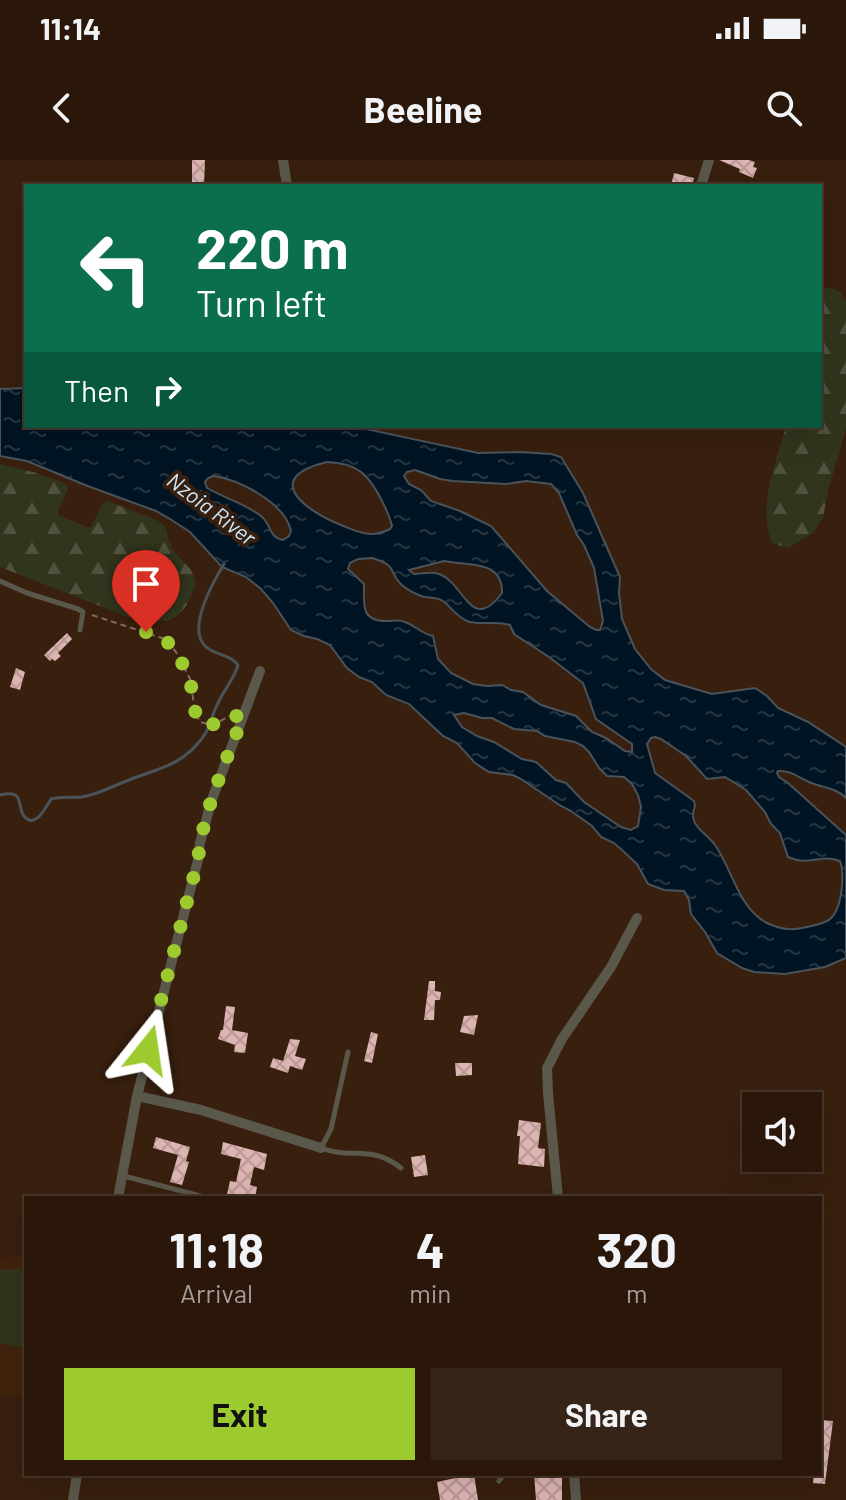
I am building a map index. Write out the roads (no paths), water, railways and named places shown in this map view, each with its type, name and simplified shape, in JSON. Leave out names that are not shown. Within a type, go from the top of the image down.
[{"type":"street","points":[[283,160],[287,184]]},
{"type":"street","points":[[702,184],[709,160]]},
{"type":"street","points":[[118,1196],[137,1096],[211,802],[260,671]]},
{"type":"street","points":[[558,1196],[547,1068],[562,1039],[611,967],[637,918]]},
{"type":"street","points":[[137,1096],[201,1110],[321,1148]]},
{"type":"street","points":[[73,1500],[77,1476]]},
{"type":"street","points":[[574,1476],[576,1500]]},
{"type":"lane","points":[[0,581],[83,612],[80,630]]},
{"type":"lane","points":[[348,1052],[331,1129],[321,1148],[337,1153],[380,1155],[401,1168]]},
{"type":"lane","points":[[122,1175],[201,1196]]},
{"type":"lane","points":[[499,1481],[503,1476]]},
{"type":"water","name":"Nzoia River","points":[[24,388],[24,428],[362,428],[478,453],[520,452],[561,457],[583,493],[620,577],[622,619],[635,649],[651,669],[665,680],[712,694],[755,688],[778,708],[808,722],[846,747],[846,798],[790,773],[777,773],[846,835],[846,958],[825,967],[785,974],[742,968],[717,953],[691,914],[684,891],[664,890],[648,884],[637,864],[571,811],[513,775],[489,772],[475,763],[457,743],[443,736],[409,704],[386,695],[372,682],[347,668],[330,645],[291,630],[261,589],[246,577],[222,567],[190,532],[156,511],[27,461],[0,456],[0,389]],"holes":[[[327,462],[347,465],[367,477],[382,501],[392,526],[390,529],[376,534],[363,533],[327,519],[303,503],[295,494],[293,485],[296,476]],[[415,470],[453,481],[551,484],[559,493],[594,568],[603,621],[600,630],[590,627],[547,591],[491,526],[431,501],[421,490],[409,484],[404,476]],[[208,478],[225,478],[260,494],[287,521],[291,531],[289,536],[283,540],[278,538],[261,516],[207,488],[205,482]],[[372,558],[387,564],[405,588],[443,601],[467,621],[510,625],[514,634],[583,683],[596,719],[632,744],[632,752],[592,732],[576,716],[541,705],[523,692],[502,685],[473,684],[451,673],[438,659],[433,636],[403,621],[372,618],[365,610],[364,584],[348,569],[350,563]],[[444,561],[482,566],[496,574],[502,593],[491,605],[483,609],[475,608],[448,579],[439,574],[414,574],[409,570]],[[464,713],[492,718],[514,729],[537,731],[583,746],[607,776],[624,777],[632,784],[641,807],[638,826],[631,830],[621,827],[584,802],[566,783],[556,780],[536,762],[522,759],[477,736],[462,727],[454,715]],[[651,738],[661,739],[686,756],[707,779],[725,777],[746,790],[780,833],[788,857],[803,861],[827,858],[840,861],[841,892],[830,919],[798,929],[780,928],[765,922],[748,907],[715,845],[695,823],[694,801],[655,773],[647,744]]]},
{"type":"waterway","points":[[0,795],[17,796],[24,816],[32,820],[40,816],[51,799],[82,797],[100,792],[169,765],[195,747],[238,665],[209,649],[200,638],[200,617],[224,564]]}]
